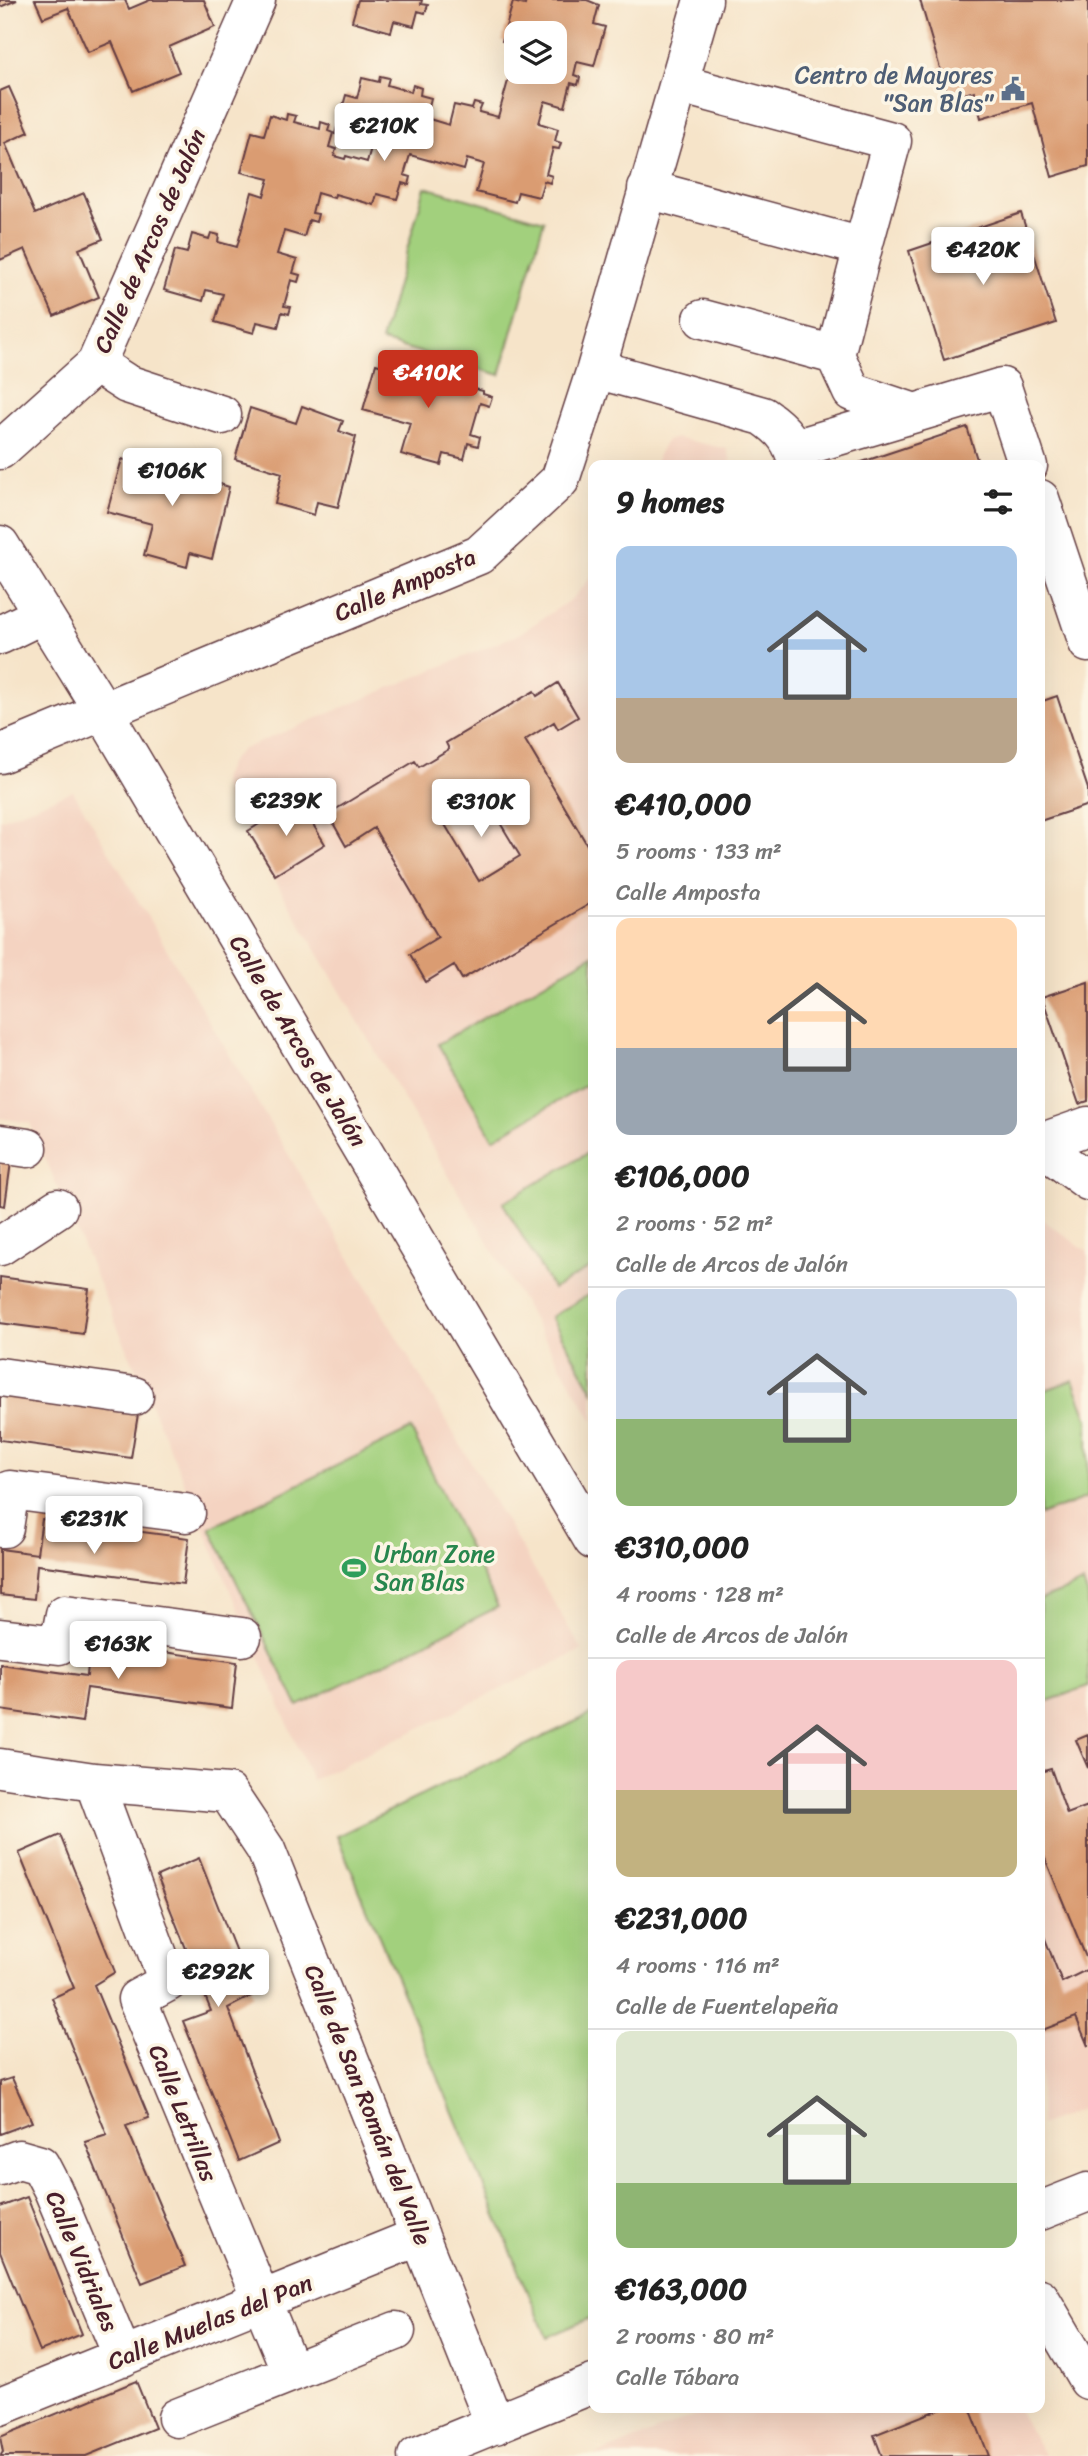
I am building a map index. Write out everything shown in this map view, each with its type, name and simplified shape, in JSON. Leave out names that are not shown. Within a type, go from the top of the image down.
[{"type":"street","name":"Calle de Arcos de Jalón","points":[[0,450],[96,364],[256,0]]},
{"type":"street","name":"Calle Amposta","points":[[0,754],[479,555],[561,480],[703,0]]},
{"type":"street","points":[[679,83],[892,141],[835,355],[852,392],[915,413]]},
{"type":"street","points":[[647,189],[863,247]]},
{"type":"street","points":[[703,320],[835,355]]},
{"type":"street","points":[[96,364],[127,384],[222,415]]},
{"type":"street","points":[[596,369],[763,416],[781,429],[797,457],[915,413],[1002,387],[1026,460]]},
{"type":"street","points":[[1045,514],[1088,643]]},
{"type":"street","name":"Calle de Arcos de Jalón","points":[[0,545],[103,711],[588,1532]]},
{"type":"street","points":[[0,635],[43,614]]},
{"type":"street","points":[[1045,1140],[1088,1126]]},
{"type":"street","points":[[1045,1148],[1088,1181]]},
{"type":"street","points":[[0,1245],[58,1208]]},
{"type":"street","points":[[0,1377],[134,1396]]},
{"type":"street","points":[[0,1528],[4,1528],[10,1490],[186,1513]]},
{"type":"street","points":[[0,1638],[60,1645],[65,1614],[242,1637]]},
{"type":"street","points":[[0,1768],[94,1782]]},
{"type":"street","name":"Calle de San Román del Valle","points":[[94,1782],[228,1793],[266,1850],[495,2425]]},
{"type":"street","name":"Calle Letrillas","points":[[94,1782],[169,1982],[137,1999],[261,2301]]},
{"type":"street","name":"Calle Vidriales","points":[[0,2166],[19,2159],[40,2165],[123,2357]]},
{"type":"street","points":[[1045,2209],[1088,2192]]},
{"type":"street","name":"Calle Muelas del Pan","points":[[0,2406],[420,2236]]},
{"type":"street","points":[[261,2301],[291,2372]]},
{"type":"street","points":[[1045,2307],[1088,2380]]},
{"type":"street","points":[[177,2418],[396,2331]]},
{"type":"street","points":[[417,2456],[588,2386]]},
{"type":"shaded area","points":[[677,438],[727,449],[730,460],[656,460],[667,440]]},
{"type":"shaded area","points":[[588,581],[588,1412],[226,797],[222,780],[229,763],[241,750],[519,634],[573,598]]},
{"type":"shaded area","points":[[73,791],[582,1650],[312,1780],[30,1123],[0,1118],[0,820]]},
{"type":"shaded area","points":[[1045,1222],[1088,1252],[1088,2106],[1045,2124]]},
{"type":"shaded area","points":[[701,2413],[1020,2413],[1045,2456],[594,2456]]},
{"type":"green space","points":[[425,187],[544,221],[500,375],[381,341]]},
{"type":"green space","points":[[588,958],[588,1084],[493,1139],[438,1044]]},
{"type":"green space","points":[[588,1153],[588,1269],[553,1289],[503,1203]]},
{"type":"green space","points":[[588,1295],[588,1382],[551,1317]]},
{"type":"green space","points":[[1073,1380],[1088,1420],[1088,1497],[1045,1513],[1045,1390]]},
{"type":"green space","name":"Urban Zone San Blas","points":[[411,1429],[498,1607],[298,1706],[210,1528]]},
{"type":"green space","points":[[1083,1583],[1088,1596],[1088,1686],[1045,1702],[1045,1598]]},
{"type":"green space","points":[[588,1715],[588,2319],[547,2337],[337,1836]]},
{"type":"building","points":[[0,0],[17,0],[0,7]]},
{"type":"building","points":[[35,0],[125,0],[129,9],[150,0],[204,0],[215,27],[169,47],[179,72],[133,91],[112,42],[88,52],[68,8],[43,18]]},
{"type":"building","points":[[358,0],[422,0],[421,4],[428,5],[425,13],[418,11],[414,26],[394,21],[391,32],[352,21]]},
{"type":"building","points":[[526,0],[587,0],[599,5],[594,24],[605,27],[594,66],[577,62],[574,75],[580,77],[578,85],[571,83],[565,107],[545,101],[539,123],[558,129],[555,141],[561,143],[559,149],[553,148],[546,174],[552,176],[550,183],[544,181],[539,197],[518,192],[515,202],[476,192],[484,164],[467,159],[464,170],[410,155],[404,175],[411,177],[409,185],[402,183],[397,199],[377,194],[374,205],[335,194],[334,198],[317,193],[312,213],[318,214],[316,222],[309,220],[304,237],[284,231],[277,254],[297,260],[293,273],[300,275],[298,282],[291,280],[284,306],[291,307],[289,314],[282,312],[278,327],[257,322],[254,333],[215,322],[223,294],[206,290],[203,301],[164,290],[175,250],[187,253],[192,234],[209,239],[211,233],[219,235],[218,242],[237,247],[252,192],[264,196],[269,179],[241,172],[252,132],[264,135],[270,115],[286,120],[287,114],[296,116],[294,122],[320,129],[321,122],[330,125],[328,131],[333,133],[329,147],[336,149],[334,156],[345,159],[346,156],[367,162],[372,144],[335,134],[346,95],[357,98],[362,78],[379,82],[380,76],[389,78],[387,85],[411,92],[413,85],[421,88],[420,95],[431,98],[426,118],[449,125],[454,105],[472,109],[474,103],[482,105],[479,112],[498,117],[507,84],[567,84],[567,21],[508,21],[513,2],[525,5]]},
{"type":"building","name":"Centro de Mayores \"San Blas\"","points":[[920,0],[1088,0],[1088,166],[1052,177],[1032,103],[981,118],[974,91],[949,99]]},
{"type":"building","points":[[9,87],[29,132],[5,143],[35,214],[84,193],[103,239],[79,249],[99,297],[54,316],[25,249],[0,260],[0,91]]},
{"type":"building","points":[[1021,213],[1056,323],[944,360],[909,251]]},
{"type":"building","points":[[427,362],[466,374],[463,386],[483,391],[483,394],[492,397],[489,406],[480,403],[471,434],[480,437],[478,446],[468,443],[464,459],[444,454],[441,465],[401,454],[410,423],[363,410],[376,364],[422,378]]},
{"type":"building","points":[[302,406],[343,421],[339,431],[356,437],[338,507],[317,502],[314,515],[275,504],[282,473],[235,459],[250,408],[296,423]]},
{"type":"building","points":[[967,427],[977,460],[868,460]]},
{"type":"building","points":[[173,457],[214,472],[211,481],[229,487],[212,559],[190,553],[187,567],[144,555],[152,524],[107,512],[122,459],[167,473]]},
{"type":"building","points":[[558,683],[578,717],[558,729],[554,722],[525,740],[588,846],[588,905],[462,979],[454,965],[426,982],[410,954],[438,937],[374,828],[346,846],[328,814],[415,761],[419,767],[449,749],[446,743],[534,691],[537,696]],"holes":[[[482,793],[520,856],[479,881],[441,818]]]},
{"type":"building","points":[[1057,696],[1088,789],[1088,805],[1045,819],[1045,700]]},
{"type":"building","points":[[298,800],[325,844],[275,875],[248,831]]},
{"type":"building","points":[[1088,982],[1088,1101],[1079,1104],[1045,1006],[1045,996]]},
{"type":"building","points":[[0,1160],[11,1162],[5,1206],[0,1205]]},
{"type":"building","points":[[0,1277],[89,1289],[83,1334],[0,1323]]},
{"type":"building","points":[[0,1394],[138,1414],[131,1458],[0,1440]]},
{"type":"building","points":[[42,1519],[189,1538],[183,1584],[37,1565],[34,1599],[0,1595],[0,1549],[37,1554]]},
{"type":"building","points":[[90,1642],[237,1662],[232,1708],[87,1688],[82,1722],[0,1710],[0,1664],[87,1676]]},
{"type":"building","points":[[1088,1735],[1088,1768],[1076,1740]]},
{"type":"building","points":[[1051,1769],[1067,1814],[1088,1806],[1088,1962],[1045,1858],[1045,1771]]},
{"type":"building","points":[[60,1835],[115,1972],[94,1985],[149,2118],[126,2126],[185,2266],[142,2283],[85,2142],[107,2135],[52,1998],[74,1988],[19,1853]]},
{"type":"building","points":[[199,1858],[253,1995],[228,2008],[279,2143],[239,2161],[183,2021],[211,2011],[157,1876]]},
{"type":"building","points":[[1045,1939],[1062,1982],[1088,1969],[1088,2046],[1076,2017],[1045,2029]]},
{"type":"building","points":[[12,2078],[32,2122],[0,2134],[0,2082]]},
{"type":"building","points":[[27,2197],[82,2334],[40,2351],[0,2252],[0,2207]]},
{"type":"building","points":[[136,2381],[155,2428],[86,2456],[0,2456],[3,2452],[0,2437]]},
{"type":"building","points":[[929,2413],[972,2413],[989,2456],[882,2456],[874,2435]]},
{"type":"place","name":"Centro de Mayores \"San Blas\"","points":[[1013,89]]},
{"type":"place","name":"Urban Zone San Blas","points":[[354,1568]]}]
